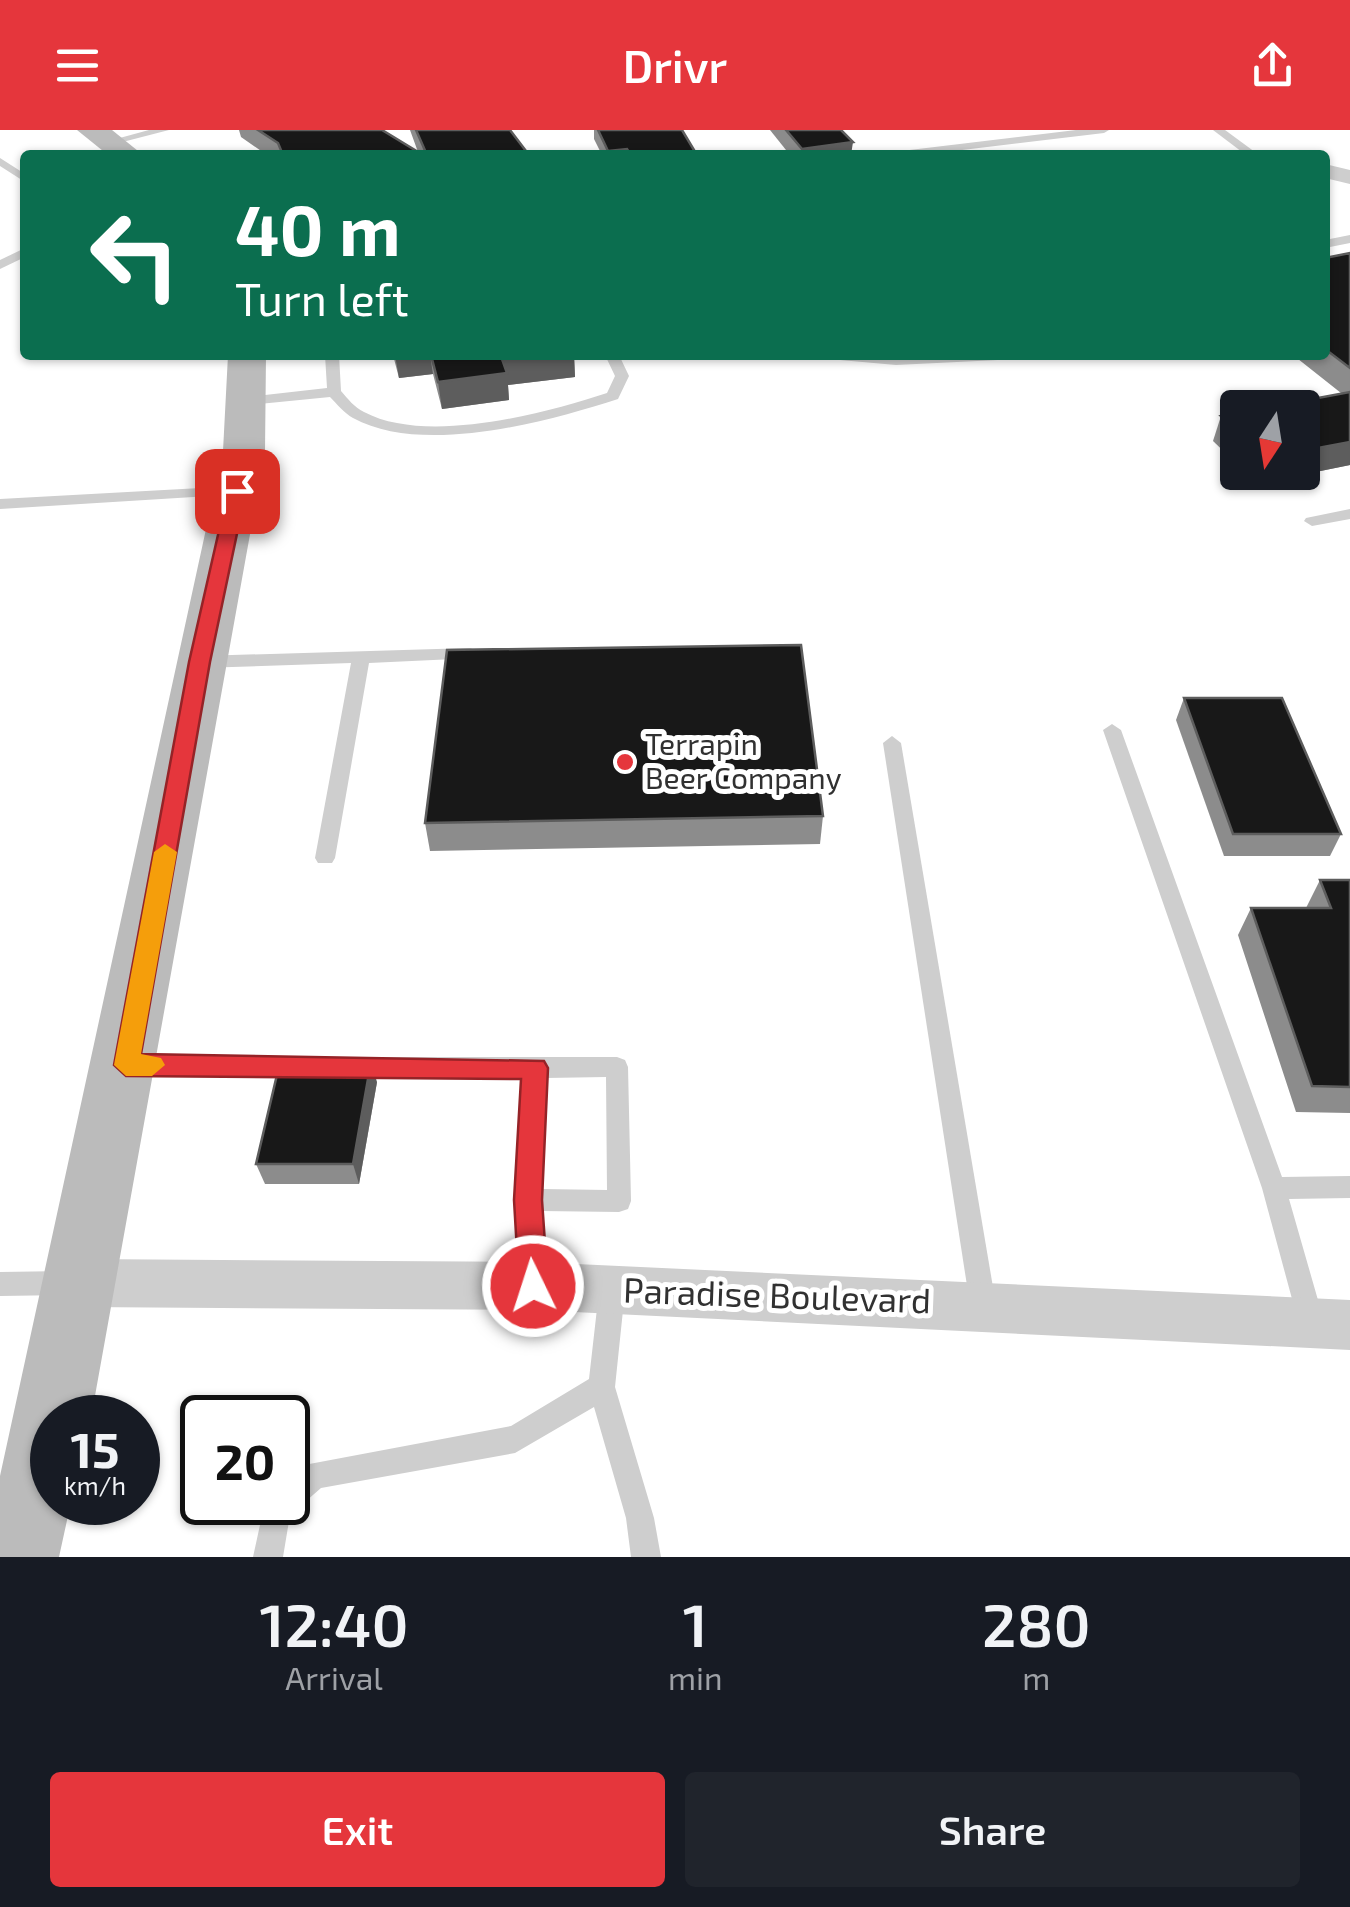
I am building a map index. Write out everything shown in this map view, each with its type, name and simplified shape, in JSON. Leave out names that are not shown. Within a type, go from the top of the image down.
[{"type":"main road","points":[[54,1395],[84,1283],[200,662],[237,491],[248,378]]},
{"type":"street","name":"Paradise Boulevard","points":[[84,1283],[612,1288],[1331,1324]]},
{"type":"lane","points":[[104,138],[164,130]]},
{"type":"lane","points":[[935,150],[1104,130]]},
{"type":"lane","points":[[1218,130],[1246,150]]},
{"type":"lane","points":[[0,161],[20,176]]},
{"type":"lane","points":[[332,360],[334,392]]},
{"type":"lane","points":[[248,378],[334,392],[357,415],[380,424],[434,429],[528,420],[613,396],[622,376],[614,360]]},
{"type":"lane","points":[[0,504],[237,491]]},
{"type":"lane","points":[[1312,521],[1350,514]]},
{"type":"lane","points":[[200,662],[498,654]]},
{"type":"lane","points":[[326,858],[360,656]]},
{"type":"lane","points":[[1112,730],[1274,1188],[1331,1324]]},
{"type":"lane","points":[[892,743],[983,1305]]},
{"type":"lane","points":[[126,1065],[617,1067],[619,1201],[528,1200]]},
{"type":"lane","points":[[533,1286],[528,1200],[534,1068]]},
{"type":"lane","points":[[1274,1188],[1350,1188]]},
{"type":"lane","points":[[0,1284],[84,1283]]},
{"type":"lane","points":[[612,1288],[602,1387],[640,1518],[646,1557]]},
{"type":"lane","points":[[310,1478],[515,1439],[602,1387]]},
{"type":"lane","points":[[268,1557],[274,1525]]},
{"type":"building","points":[[258,130],[382,130],[415,150],[281,150],[278,143]]},
{"type":"building","points":[[416,130],[510,130],[525,150],[425,150]]},
{"type":"building","points":[[598,130],[682,130],[694,150],[627,149],[608,150]]},
{"type":"building","points":[[786,130],[841,130],[853,142],[802,149]]},
{"type":"building","points":[[1350,253],[1350,368],[1330,353],[1330,257]]},
{"type":"building","points":[[432,360],[502,360],[507,373],[438,382]]},
{"type":"building","points":[[1350,392],[1350,442],[1320,448],[1320,398]]},
{"type":"building","name":"Terrapin Beer Company","points":[[801,645],[823,816],[425,823],[447,650]]},
{"type":"building","points":[[1184,698],[1282,698],[1341,834],[1233,834]]},
{"type":"building","points":[[1320,880],[1350,880],[1350,1087],[1312,1086],[1251,908],[1331,908]]},
{"type":"building","points":[[280,1062],[371,1062],[353,1164],[256,1164]]},
{"type":"slow traffic","points":[[152,1065],[126,1065],[165,852]]},
{"type":"place","name":"Terrapin Beer Company","points":[[625,762]]},
{"type":"route","points":[[237,491],[200,662],[126,1065],[534,1068],[528,1200],[533,1286]]}]
